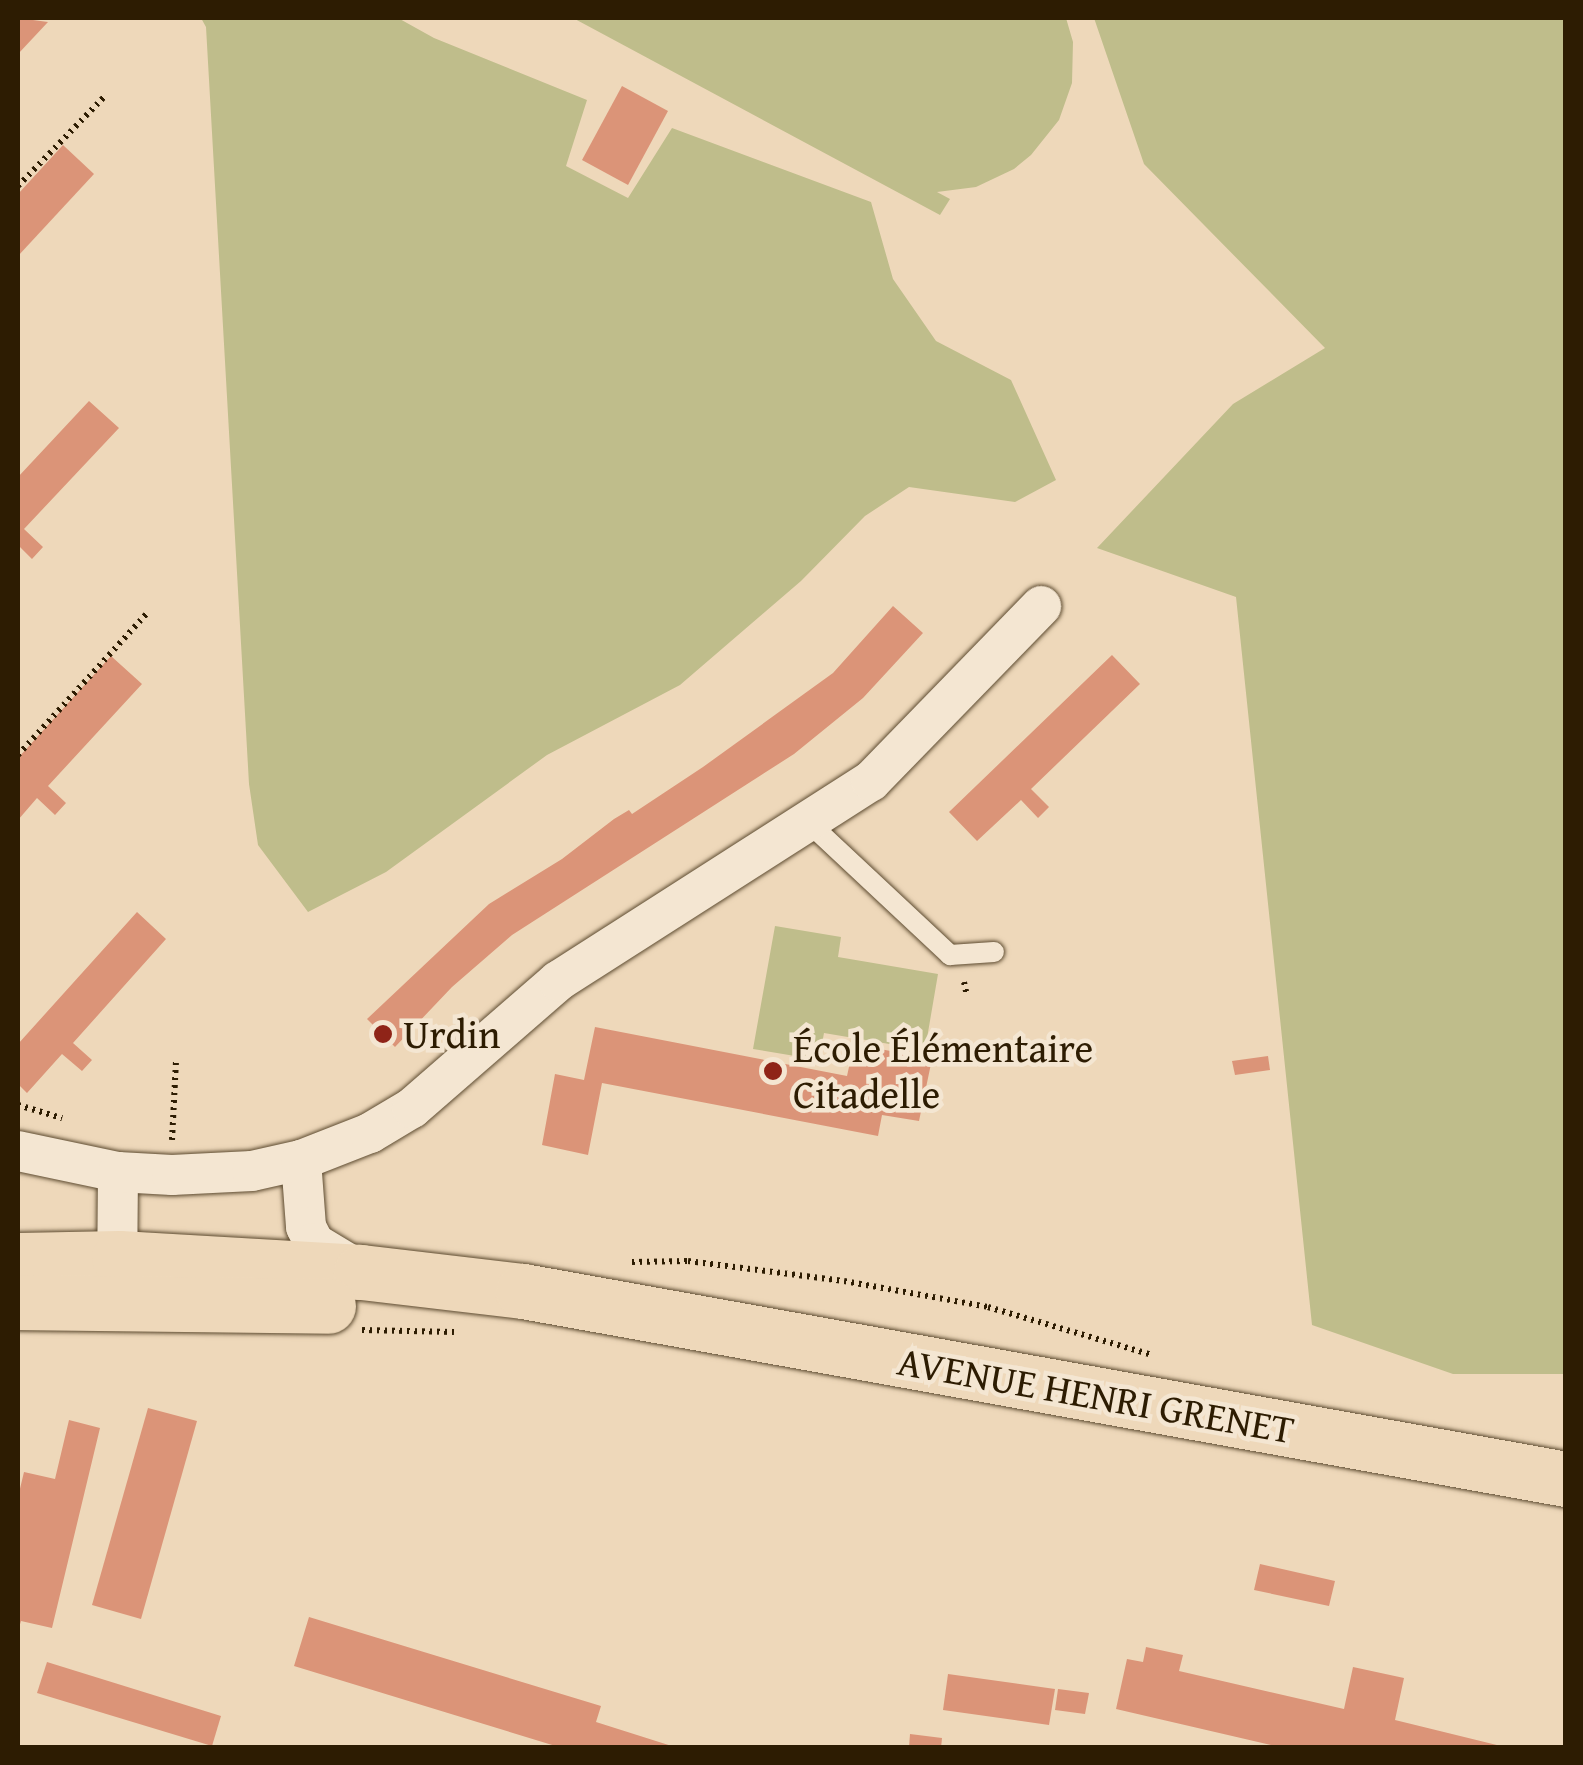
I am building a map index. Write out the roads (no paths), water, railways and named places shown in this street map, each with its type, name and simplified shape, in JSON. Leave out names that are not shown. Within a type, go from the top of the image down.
[{"type":"main road","name":"AVENUE HENRI GRENET","points":[[18,1260],[117,1281],[623,1287],[1566,1478]]},
{"type":"main road","name":"AVENUE HENRI GRENET","points":[[18,1302],[117,1281],[361,1272],[524,1291],[623,1287]]},
{"type":"street","points":[[18,1152],[118,1172],[252,1171],[302,1160],[370,1133],[412,1108],[558,981],[871,781],[1041,606]]},
{"type":"street","points":[[302,1160],[304,1218],[314,1243],[361,1272]]},
{"type":"street","points":[[117,1281],[118,1172]]},
{"type":"lane","points":[[808,822],[950,955],[994,952]]},
{"type":"place","name":"Urdin","points":[[383,1034]]},
{"type":"place","name":"École Élémentaire Citadelle","points":[[773,1071]]}]
